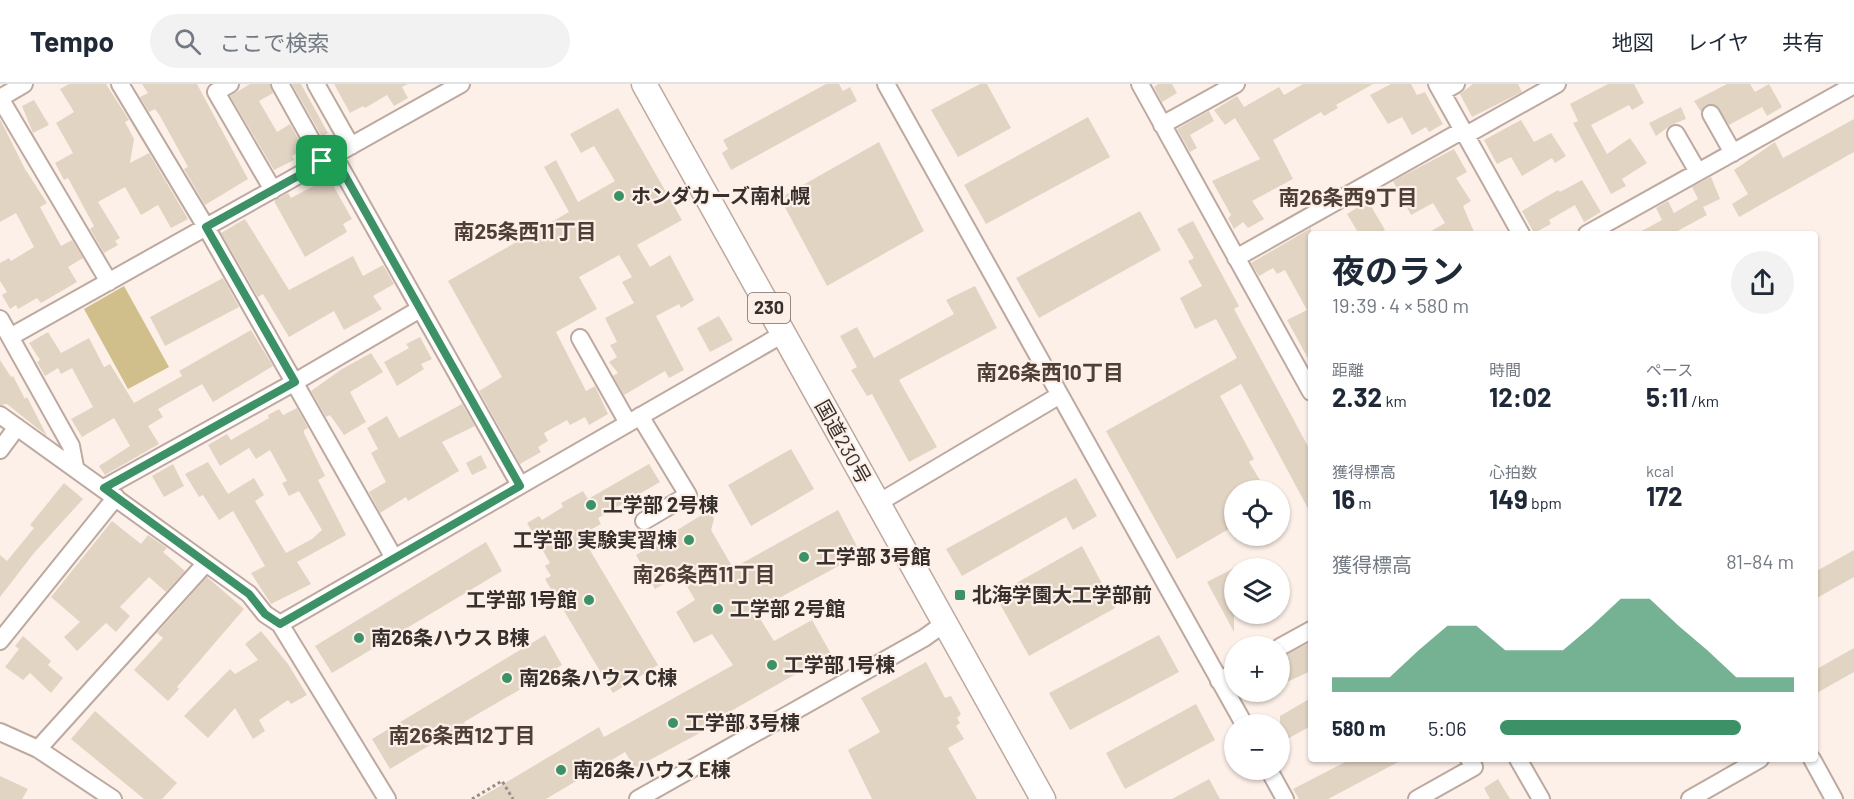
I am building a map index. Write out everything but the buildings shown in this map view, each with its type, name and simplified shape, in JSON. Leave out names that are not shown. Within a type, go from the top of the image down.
[{"type":"highway","name":"国道230号","points":[[644,84],[1043,799]]},
{"type":"street","points":[[24,84],[0,98],[109,282]]},
{"type":"street","points":[[120,84],[206,227],[394,558]]},
{"type":"street","points":[[230,84],[216,92],[273,190]]},
{"type":"street","points":[[280,84],[420,309],[520,486]]},
{"type":"street","points":[[316,84],[351,146]]},
{"type":"street","points":[[10,337],[461,84]]},
{"type":"street","points":[[886,84],[1238,714]]},
{"type":"street","points":[[1140,84],[1308,387]]},
{"type":"street","points":[[1162,125],[1236,84]]},
{"type":"street","points":[[1236,258],[1557,84]]},
{"type":"street","points":[[1592,231],[1854,85]]},
{"type":"street","points":[[1445,87],[1465,133],[1519,231]]},
{"type":"street","points":[[1711,114],[1732,153]]},
{"type":"street","points":[[1676,134],[1698,172]]},
{"type":"street","points":[[0,642],[110,492],[420,309]]},
{"type":"street","points":[[0,319],[71,446],[75,467]]},
{"type":"street","points":[[280,624],[783,334]]},
{"type":"street","points":[[580,338],[634,420],[688,495],[644,521]]},
{"type":"street","points":[[878,503],[1060,395]]},
{"type":"street","points":[[0,415],[249,594],[265,614],[280,624],[387,799]]},
{"type":"street","points":[[0,450],[17,427]]},
{"type":"street","points":[[38,749],[206,563]]},
{"type":"street","points":[[638,799],[924,638],[945,623]]},
{"type":"street","points":[[1290,642],[1308,632]]},
{"type":"street","points":[[1219,681],[1224,678]]},
{"type":"street","points":[[0,732],[38,749],[113,799]]},
{"type":"street","points":[[1416,799],[1474,767],[1471,762]]},
{"type":"street","points":[[1520,762],[1541,799]]},
{"type":"street","points":[[1690,799],[1755,762]]},
{"type":"street","points":[[1814,762],[1834,799]]},
{"type":"street","points":[[1275,780],[1285,799]]},
{"type":"path","points":[[472,799],[501,781],[513,799]]},
{"type":"shaded area","points":[[124,286],[169,367],[128,389],[84,309]]},
{"type":"place","name":"ホンダカーズ南札幌","points":[[619,196]]},
{"type":"place","name":"工学部 2号棟","points":[[591,505]]},
{"type":"place","name":"工学部 実験実習棟","points":[[689,540]]},
{"type":"place","name":"工学部 3号館","points":[[804,557]]},
{"type":"place","name":"北海学園大工学部前","points":[[960,595]]},
{"type":"place","name":"工学部 1号館","points":[[589,600]]},
{"type":"place","name":"工学部 2号館","points":[[718,609]]},
{"type":"place","name":"南26条ハウス B棟","points":[[359,638]]},
{"type":"place","name":"工学部 1号棟","points":[[772,665]]},
{"type":"place","name":"南26条ハウス C棟","points":[[507,678]]},
{"type":"place","name":"工学部 3号棟","points":[[673,723]]},
{"type":"place","name":"南26条ハウス E棟","points":[[561,770]]},
{"type":"district","name":"南26条西9丁目","points":[[1348,198]]},
{"type":"district","name":"南25条西11丁目","points":[[525,232]]},
{"type":"district","name":"南26条西10丁目","points":[[1050,373]]},
{"type":"district","name":"南26条西11丁目","points":[[704,575]]},
{"type":"district","name":"南26条西12丁目","points":[[462,736]]},
{"type":"route","points":[[334,156],[520,486],[280,624],[265,614],[249,594],[104,488],[295,382],[206,227],[322,161],[334,156]]}]
